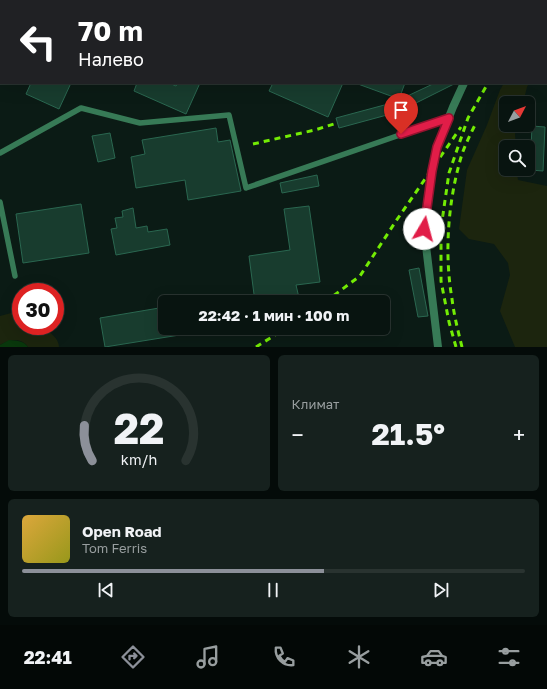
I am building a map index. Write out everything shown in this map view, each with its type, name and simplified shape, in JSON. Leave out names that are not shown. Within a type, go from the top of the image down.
[{"type":"street","points":[[438,347],[424,229],[437,147],[464,84]]},
{"type":"lane","points":[[0,153],[82,108],[140,123],[229,115],[246,188],[449,118]]},
{"type":"lane","points":[[0,202],[15,276]]},
{"type":"shaded area","points":[[503,84],[528,84],[525,96],[499,96],[499,132],[516,132],[515,140],[499,140],[499,176],[517,176],[518,180],[547,186],[547,347],[515,347],[500,311],[510,275],[508,263],[494,244],[469,239],[459,229],[467,170]]},
{"type":"shaded area","points":[[12,313],[12,335],[53,335],[59,344],[59,347],[28,347],[22,342],[15,340],[0,345],[0,316]]},
{"type":"shaded area","points":[[9,340],[22,342],[28,347],[0,347],[0,345]]},
{"type":"building","points":[[31,84],[71,84],[59,109],[26,94]]},
{"type":"building","points":[[137,84],[171,84],[176,86],[177,84],[200,84],[186,114],[134,91]]},
{"type":"building","points":[[272,84],[343,84],[328,117],[269,91]]},
{"type":"building","points":[[358,84],[405,84],[399,99]]},
{"type":"building","points":[[433,84],[454,84],[398,112],[339,128],[336,118],[403,100],[401,99]]},
{"type":"building","points":[[535,126],[545,127],[543,171],[535,170],[535,140],[531,140],[532,132],[535,132]]},
{"type":"building","points":[[216,128],[218,142],[230,140],[241,191],[188,200],[185,180],[136,188],[131,157],[145,154],[142,140]]},
{"type":"building","points":[[110,133],[115,158],[98,162],[92,136]]},
{"type":"building","points":[[317,175],[319,186],[282,193],[280,183]]},
{"type":"building","points":[[81,204],[89,253],[23,263],[16,214]]},
{"type":"building","points":[[309,206],[320,282],[296,285],[298,295],[254,295],[249,256],[290,250],[284,209]]},
{"type":"building","points":[[133,208],[136,228],[147,226],[148,232],[167,229],[170,245],[116,255],[111,229],[117,228],[115,218],[123,217],[122,211]]},
{"type":"building","points":[[419,268],[428,316],[418,317],[409,270]]},
{"type":"building","points":[[158,308],[158,335],[180,335],[105,347],[100,318]]},
{"type":"railway","points":[[456,347],[449,322],[441,281],[441,228],[449,173],[468,118],[487,84]]},
{"type":"railway","points":[[253,144],[315,130],[337,123]]},
{"type":"railway","points":[[462,347],[454,311],[448,263],[449,226],[453,189],[457,172],[462,154],[476,123]]},
{"type":"railway","points":[[334,295],[360,276],[461,127]]},
{"type":"railway","points":[[256,347],[275,335]]},
{"type":"route","points":[[401,134],[449,118],[437,147],[424,229]]}]
